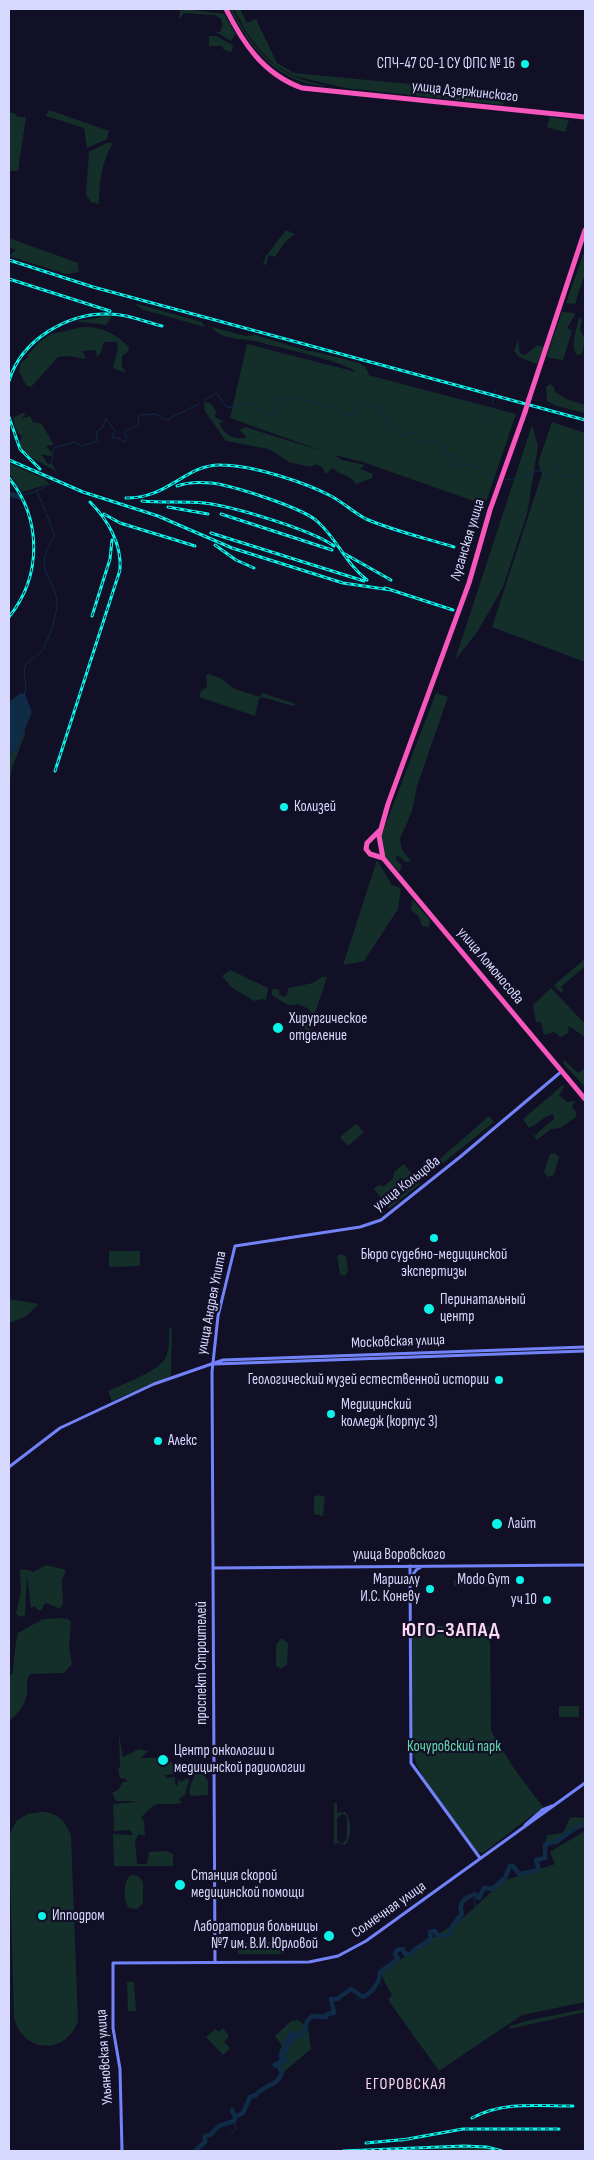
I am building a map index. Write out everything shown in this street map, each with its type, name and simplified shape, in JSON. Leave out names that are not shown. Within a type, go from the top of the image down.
[{"type":"highway","name":"улица Дзержинского","points":[[227,9],[247,46],[275,75],[302,88],[585,116]]},
{"type":"highway","name":"Луганская улица","points":[[379,846],[380,829],[469,583],[490,510],[525,412],[585,230]]},
{"type":"highway","points":[[380,829],[366,844],[367,850],[383,858]]},
{"type":"highway","points":[[370,840],[377,841],[379,846],[375,854]]},
{"type":"highway","name":"улица Ломоносова","points":[[379,846],[383,858],[585,1099]]},
{"type":"main road","name":"улица Кольцова","points":[[235,1246],[360,1227],[381,1220],[460,1157],[562,1071]]},
{"type":"main road","name":"улица Андрея Упита","points":[[212,1364],[218,1316],[235,1246]]},
{"type":"main road","name":"Московская улица","points":[[9,1467],[57,1430],[154,1384],[212,1364],[234,1359],[585,1349]]},
{"type":"main road","name":"проспект Строителей","points":[[212,1364],[215,1961]]},
{"type":"main road","name":"улица Воровского","points":[[213,1568],[585,1565]]},
{"type":"main road","points":[[410,1566],[412,1763],[480,1858]]},
{"type":"main road","points":[[410,1582],[416,1570],[426,1566]]},
{"type":"main road","name":"Солнечная улица","points":[[115,1962],[318,1961],[345,1953],[366,1941],[524,1826],[542,1810],[553,1805],[585,1783]]},
{"type":"main road","name":"Ульяновская улица","points":[[115,1962],[112,1965],[113,2028],[120,2069],[122,2151]]},
{"type":"green space","points":[[232,9],[259,51],[281,70],[310,82],[328,86],[311,84],[296,79],[269,63],[258,52],[239,26],[231,11]]},
{"type":"green space","points":[[234,9],[240,9],[247,23],[256,19],[277,63],[294,73],[409,84],[417,92],[505,102],[503,105],[346,88],[294,76],[275,65],[259,49],[247,33]]},
{"type":"green space","points":[[180,10],[224,14],[239,39],[235,34],[231,41],[216,32],[220,32],[223,25],[221,19],[215,15],[184,13],[179,20]]},
{"type":"green space","points":[[209,36],[216,36],[233,45],[232,51],[223,49],[223,46],[209,46]]},
{"type":"green space","points":[[49,110],[109,131],[107,139],[87,148],[84,128],[46,116]]},
{"type":"green space","points":[[9,112],[16,114],[17,117],[26,117],[18,171],[9,171]]},
{"type":"green space","points":[[550,117],[569,120],[565,132],[547,127]]},
{"type":"green space","points":[[107,143],[113,143],[106,157],[102,172],[99,204],[91,202],[86,195],[89,152]]},
{"type":"green space","points":[[286,230],[295,234],[284,243],[275,257],[269,255],[266,265],[263,264],[266,256]]},
{"type":"green space","points":[[9,238],[78,263],[79,272],[66,274],[9,256],[16,250],[9,247]]},
{"type":"green space","points":[[585,249],[585,273],[575,304],[566,303]]},
{"type":"green space","points":[[137,304],[202,322],[205,327],[144,310]]},
{"type":"green space","points":[[562,312],[574,313],[575,315],[567,328],[572,331],[563,360],[549,358],[547,355]]},
{"type":"green space","points":[[110,315],[111,318],[106,325],[74,321],[94,319]]},
{"type":"green space","points":[[579,317],[582,320],[580,329],[585,339],[582,354],[577,355],[574,342]]},
{"type":"green space","points":[[83,327],[96,328],[108,332],[119,338],[129,347],[128,352],[122,356],[122,367],[126,373],[113,368],[118,347],[117,342],[104,342],[101,352],[97,357],[96,350],[82,351],[86,359],[67,356],[58,357],[31,387],[26,385],[19,371],[21,363],[40,341],[52,334]]},
{"type":"green space","points":[[212,327],[246,336],[255,335],[308,351],[359,363],[365,367],[368,375],[516,414],[485,505],[363,462],[334,455],[342,460],[365,465],[360,469],[373,474],[372,478],[356,484],[351,478],[333,468],[326,474],[323,468],[316,464],[310,467],[289,462],[269,449],[226,441],[205,411],[204,402],[210,403],[216,411],[215,417],[224,422],[219,423],[221,427],[230,436],[247,438],[240,430],[245,427],[325,452],[230,418],[247,344],[356,372],[350,368],[311,355],[259,342],[227,337],[216,332]]},
{"type":"green space","points":[[518,339],[520,354],[525,355],[538,345],[544,347],[537,364],[519,357],[514,351]]},
{"type":"green space","points":[[550,384],[554,387],[555,392],[566,399],[585,405],[585,413],[557,406],[547,401],[546,387]]},
{"type":"green space","points":[[26,413],[22,418],[30,416],[33,422],[42,424],[53,445],[46,446],[52,453],[51,456],[41,454],[48,464],[52,463],[56,471],[21,449],[19,445],[22,437],[16,430],[13,418]]},
{"type":"green space","points":[[552,422],[585,433],[585,662],[492,627],[542,474],[538,463]]},
{"type":"green space","points":[[532,425],[538,446],[527,514],[503,587],[478,631],[455,660]]},
{"type":"green space","points":[[9,463],[45,479],[49,484],[22,492],[9,473]]},
{"type":"green space","points":[[209,674],[220,678],[235,689],[260,697],[262,693],[296,704],[293,706],[262,697],[259,699],[255,716],[199,697],[201,691],[207,687],[206,675]]},
{"type":"green space","points":[[436,693],[448,697],[417,786],[412,811],[400,839],[402,850],[411,861],[406,862],[397,855],[396,859],[402,866],[399,872],[385,857],[379,842]]},
{"type":"green space","points":[[24,728],[25,734],[12,768],[9,787],[9,756],[17,749]]},
{"type":"green space","points":[[377,860],[392,885],[401,888],[398,909],[364,961],[343,965]]},
{"type":"green space","points":[[412,899],[430,920],[429,927],[422,926],[419,917],[411,910]]},
{"type":"green space","points":[[585,959],[585,966],[561,987],[564,990],[561,993],[554,985]]},
{"type":"green space","points":[[230,970],[268,988],[266,1000],[254,1001],[231,987],[222,976]]},
{"type":"green space","points":[[322,977],[327,977],[309,1032],[292,1019],[293,1017],[306,1021],[310,1020],[312,1014],[309,1009],[298,1004],[284,1003],[272,995],[272,989],[279,990],[279,994],[284,997],[287,995],[288,988],[313,983]]},
{"type":"green space","points":[[551,988],[585,1024],[585,1037],[569,1026],[568,1033],[561,1037],[554,1032],[544,1035],[541,1022],[536,1022],[533,1005]]},
{"type":"green space","points":[[564,1060],[578,1073],[585,1068],[585,1087],[563,1063]]},
{"type":"green space","points":[[563,1085],[564,1087],[559,1095],[567,1102],[576,1101],[572,1106],[576,1112],[576,1117],[560,1128],[551,1129],[537,1140],[534,1136],[554,1119],[553,1114],[529,1128],[523,1119]]},
{"type":"green space","points":[[489,1116],[494,1122],[437,1168],[434,1164]]},
{"type":"green space","points":[[356,1124],[364,1132],[348,1146],[340,1137]]},
{"type":"green space","points":[[555,1153],[559,1157],[554,1175],[547,1177],[544,1172],[550,1154]]},
{"type":"green space","points":[[404,1164],[420,1184],[389,1209],[374,1189],[378,1185],[384,1186],[393,1179],[394,1172]]},
{"type":"green space","points":[[109,1251],[140,1251],[140,1266],[109,1267]]},
{"type":"green space","points":[[340,1254],[346,1256],[348,1271],[345,1276],[340,1274],[337,1257]]},
{"type":"green space","points":[[9,1299],[39,1304],[25,1317],[9,1323]]},
{"type":"green space","points":[[169,1328],[172,1329],[171,1376],[112,1401],[108,1391],[148,1373],[162,1363],[167,1355]]},
{"type":"green space","points":[[319,1495],[325,1497],[323,1516],[314,1514],[314,1497]]},
{"type":"green space","points":[[46,1565],[66,1570],[62,1580],[63,1604],[60,1609],[47,1603],[44,1604],[42,1610],[38,1610],[35,1606],[31,1608],[27,1575],[25,1615],[21,1617],[16,1614],[21,1591],[20,1570],[33,1572]]},
{"type":"green space","points":[[454,1580],[489,1580],[489,1586],[454,1586]]},
{"type":"green space","points":[[43,1619],[68,1619],[71,1622],[69,1647],[72,1664],[64,1673],[30,1674],[25,1702],[9,1721],[9,1674],[12,1675],[18,1633]]},
{"type":"green space","name":"Кочуровский парк","points":[[412,1626],[490,1626],[491,1731],[513,1767],[543,1807],[483,1853],[478,1852],[438,1800],[428,1786],[414,1757],[412,1745]]},
{"type":"green space","points":[[281,1638],[288,1643],[287,1665],[281,1669],[276,1666],[276,1645]]},
{"type":"green space","points":[[559,1706],[579,1706],[579,1717],[559,1717]]},
{"type":"green space","points":[[119,1735],[123,1757],[139,1749],[148,1751],[141,1758],[156,1758],[163,1762],[168,1759],[176,1767],[176,1774],[165,1775],[166,1778],[175,1777],[175,1784],[178,1786],[178,1779],[181,1782],[187,1778],[189,1780],[185,1795],[179,1799],[182,1803],[156,1804],[147,1811],[141,1818],[144,1820],[145,1836],[139,1834],[135,1841],[137,1864],[147,1864],[149,1852],[166,1851],[173,1854],[173,1866],[114,1866],[113,1834],[133,1835],[130,1830],[114,1831],[113,1804],[135,1802],[116,1801],[112,1793],[118,1790],[123,1782],[127,1782],[126,1779],[120,1778],[118,1770],[120,1766]]},
{"type":"green space","points":[[201,1765],[204,1769],[203,1774],[208,1781],[208,1795],[190,1796],[189,1792],[197,1767]]},
{"type":"green space","points":[[334,1803],[337,1803],[337,1813],[345,1812],[349,1819],[350,1834],[345,1845],[336,1843],[334,1845]],"holes":[[[343,1813],[347,1817],[347,1839],[342,1844],[337,1840],[337,1818]]]},
{"type":"green space","name":"Ипподром","points":[[47,1812],[60,1818],[71,1836],[78,2021],[72,2032],[64,2040],[45,2046],[35,2044],[27,2038],[19,2030],[14,2018],[9,1835],[17,1820],[28,1814]]},
{"type":"green space","points":[[570,1818],[585,1818],[585,1826],[565,1836],[558,1844],[545,1845],[547,1835],[563,1833]]},
{"type":"green space","points":[[585,1831],[585,2002],[522,2015],[439,2071],[388,2000],[392,1995],[380,1973],[463,1918],[503,1881],[555,1864],[550,1852]]},
{"type":"green space","points":[[131,1875],[138,1876],[143,1882],[143,1903],[137,1909],[129,1908],[126,1900],[125,1886]]},
{"type":"green space","points":[[284,1942],[284,1954],[238,1954],[238,1943]]},
{"type":"green space","points":[[127,1982],[134,1982],[136,2011],[128,2011]]},
{"type":"green space","points":[[585,2009],[585,2012],[509,2029],[510,2026],[526,2021]]},
{"type":"green space","points":[[298,2020],[308,2028],[311,2049],[281,2074],[279,2052],[282,2046],[275,2036],[291,2021]]},
{"type":"green space","points":[[223,2028],[229,2036],[224,2042],[230,2048],[223,2055],[206,2037],[215,2029],[219,2032]]},
{"type":"green space","points":[[443,2148],[482,2148],[498,2151],[442,2150]]},
{"type":"water","points":[[21,693],[25,694],[32,712],[17,749],[9,756],[9,702]]},
{"type":"water","points":[[291,2030],[296,2031],[297,2037],[285,2054],[289,2061],[274,2069],[272,2064],[279,2060],[280,2051],[285,2045],[283,2042]]},
{"type":"waterway","points":[[495,393],[496,389]]},
{"type":"waterway","points":[[203,401],[216,393],[228,408],[248,402],[263,412],[274,415],[277,411],[276,403],[283,398],[290,397],[322,406],[335,406],[342,414],[354,414],[361,403],[381,408],[388,424],[399,434],[403,435],[414,432],[425,444],[439,439],[446,455],[453,455],[455,464],[475,465],[484,474],[497,477]]},
{"type":"waterway","points":[[492,405],[494,397]]},
{"type":"waterway","points":[[57,475],[51,464],[54,448],[75,442],[82,446],[97,441],[97,431],[103,427],[106,418],[115,431],[112,438],[118,438],[125,442],[127,440],[124,431],[138,426],[139,415],[156,414],[166,420],[199,404]]},
{"type":"waterway","points":[[486,426],[492,407]]},
{"type":"waterway","points":[[505,479],[516,480],[539,470],[551,482],[550,468],[556,465],[564,477],[576,475],[580,478],[581,487],[576,494],[585,507]]},
{"type":"waterway","points":[[23,495],[54,482]]},
{"type":"waterway","points":[[37,491],[45,510]]},
{"type":"waterway","points":[[9,494],[20,497]]},
{"type":"waterway","points":[[24,695],[26,664],[43,649],[56,612],[57,601],[55,591],[45,569],[44,560],[47,549],[55,536],[46,513]]},
{"type":"waterway","points":[[580,1825],[585,1823]]},
{"type":"waterway","points":[[293,2038],[304,2032],[307,2021],[312,2016],[326,2017],[327,2014],[334,2013],[331,1999],[337,1999],[351,1989],[363,1997],[369,1993],[375,1987],[380,1972],[398,1959],[395,1954],[397,1950],[403,1949],[405,1954],[412,1954],[414,1950],[431,1939],[430,1932],[435,1931],[437,1935],[445,1936],[450,1934],[453,1925],[462,1914],[461,1904],[463,1901],[475,1894],[479,1898],[484,1888],[492,1889],[505,1878],[510,1866],[513,1866],[519,1874],[539,1870],[536,1860],[545,1858],[545,1845],[557,1841],[580,1825]]},
{"type":"waterway","points":[[460,1919],[466,1921],[469,1917],[476,1914],[474,1899],[479,1898]]},
{"type":"waterway","points":[[376,1983],[380,1982],[382,1986]]},
{"type":"waterway","points":[[355,1999],[363,1997]]},
{"type":"waterway","points":[[235,2117],[243,2113],[250,2097],[256,2095],[259,2091],[280,2078],[282,2073],[278,2066],[280,2064]]},
{"type":"waterway","points":[[195,2151],[205,2142],[205,2136],[210,2135],[219,2126],[234,2121],[235,2117],[232,2110]]},
{"type":"waterway","points":[[230,2134],[236,2129],[234,2120]]},
{"type":"railway","points":[[9,260],[93,287],[585,420]]},
{"type":"railway","points":[[9,279],[110,311]]},
{"type":"railway","points":[[9,381],[15,366],[35,341],[48,331],[78,318],[116,314],[162,326]]},
{"type":"railway","points":[[9,417],[20,449],[40,469]]},
{"type":"railway","points":[[9,460],[83,492],[158,516],[232,548],[343,583],[391,590]]},
{"type":"railway","points":[[126,498],[141,497],[154,493],[197,470],[209,466],[234,466],[262,471],[307,485],[331,496],[366,519],[454,547]]},
{"type":"railway","points":[[9,478],[20,494],[28,511],[34,548],[28,584],[20,601],[9,617]]},
{"type":"railway","points":[[177,486],[198,482],[211,483],[267,498],[298,510],[310,516],[325,529],[353,567],[367,580]]},
{"type":"railway","points":[[142,501],[217,505],[291,526],[334,546]]},
{"type":"railway","points":[[55,771],[120,570],[119,551],[116,542],[103,517],[90,502]]},
{"type":"railway","points":[[168,507],[208,514]]},
{"type":"railway","points":[[104,514],[120,523],[195,546]]},
{"type":"railway","points":[[221,514],[332,550]]},
{"type":"railway","points":[[211,533],[364,581]]},
{"type":"railway","points":[[92,616],[110,559],[112,540]]},
{"type":"railway","points":[[215,545],[236,560],[254,568]]},
{"type":"railway","points":[[345,554],[391,580]]},
{"type":"railway","points":[[385,588],[453,610]]},
{"type":"railway","points":[[472,2118],[496,2109],[509,2107],[535,2105],[573,2106]]},
{"type":"railway","points":[[402,2140],[463,2129],[559,2129]]},
{"type":"railway","points":[[366,2143],[409,2139]]},
{"type":"railway","points":[[343,2151],[464,2146],[487,2147],[502,2151]]},
{"type":"place","name":"СПЧ-47 СО-1 СУ ФПС № 16","points":[[525,64]]},
{"type":"place","name":"Колизей","points":[[284,807]]},
{"type":"place","name":"Хирургическое отделение","points":[[278,1028]]},
{"type":"place","name":"Бюро судебно-медицинской экспертизы","points":[[434,1238]]},
{"type":"place","name":"Перинатальный центр","points":[[429,1309]]},
{"type":"place","name":"Геологический музей естественной истории","points":[[499,1380]]},
{"type":"place","name":"Медицинский колледж (корпус 3)","points":[[331,1414]]},
{"type":"place","name":"Алекс","points":[[158,1441]]},
{"type":"place","name":"Лайт","points":[[497,1524]]},
{"type":"place","name":"Modo Gym","points":[[520,1580]]},
{"type":"place","name":"Маршалу И.С. Коневу","points":[[430,1589]]},
{"type":"place","name":"уч 10","points":[[547,1600]]},
{"type":"place","name":"Центр онкологии и медицинской радиологии","points":[[163,1760]]},
{"type":"place","name":"Станция скорой медицинской помощи","points":[[180,1885]]},
{"type":"place","name":"Ипподром","points":[[42,1916]]},
{"type":"place","name":"Лаборатория больницы №7 им. В.И. Юрловой","points":[[329,1936]]},
{"type":"district","name":"ЮГО-ЗАПАД","points":[[451,1631]]},
{"type":"district","name":"ЕГОРОВСКАЯ","points":[[406,2085]]}]
